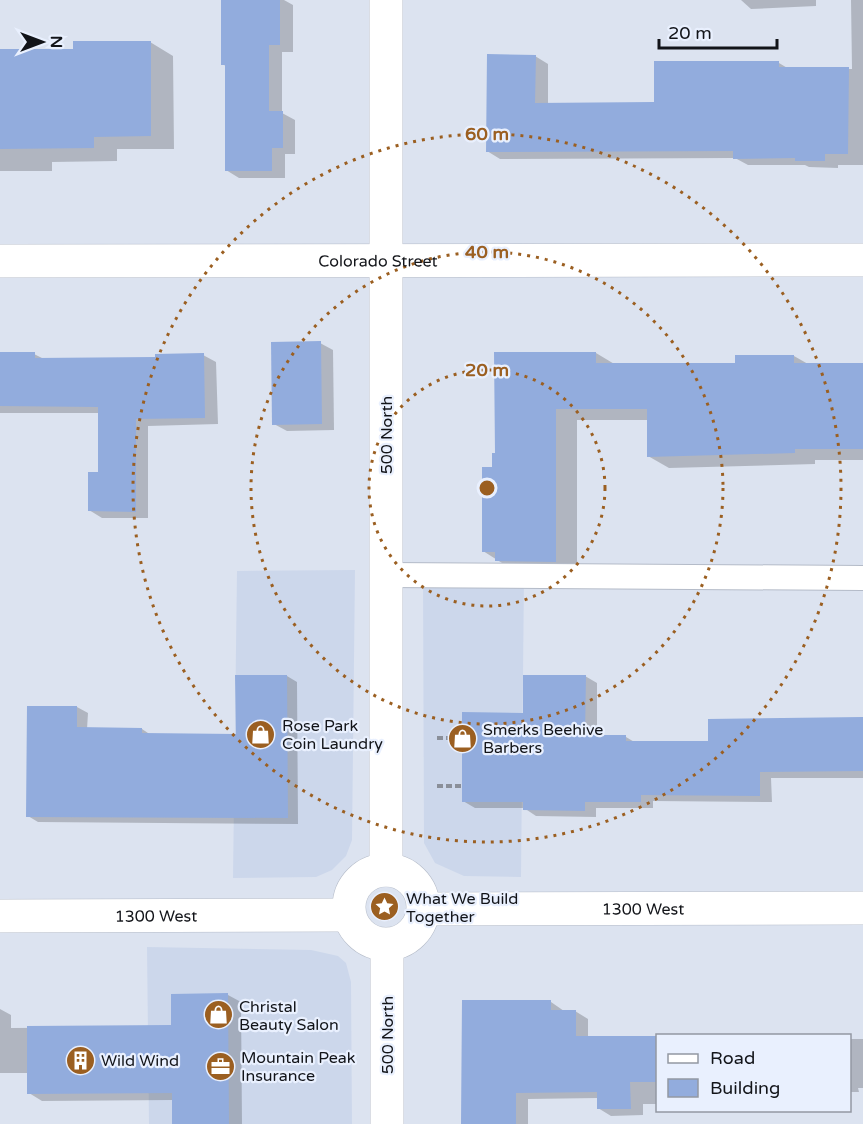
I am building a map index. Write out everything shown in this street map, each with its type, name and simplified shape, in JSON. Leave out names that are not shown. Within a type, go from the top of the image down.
[{"type":"street","name":"500 North","points":[[386,0],[386,870]]},
{"type":"street","name":"Colorado Street","points":[[0,261],[863,260]]},
{"type":"street","points":[[386,870],[403,874],[413,882],[420,892],[424,909],[418,928],[409,937],[387,945],[363,938],[355,929],[350,915],[351,894],[357,882],[367,875],[386,870]]},
{"type":"street","name":"1300 West","points":[[424,909],[863,908]]},
{"type":"street","name":"1300 West","points":[[0,916],[350,915]]},
{"type":"street","name":"500 North","points":[[387,945],[387,1124]]},
{"type":"lane","points":[[386,575],[863,578]]},
{"type":"path","points":[[437,738],[462,738]]},
{"type":"path","points":[[437,786],[462,786]]},
{"type":"shaded area","points":[[355,570],[352,840],[346,856],[332,870],[316,877],[233,878],[237,571]]},
{"type":"shaded area","points":[[524,576],[521,877],[464,876],[435,863],[424,843],[423,577]]},
{"type":"shaded area","points":[[147,947],[311,950],[338,956],[346,963],[351,982],[352,1124],[149,1124]]},
{"type":"building","points":[[221,0],[280,0],[280,45],[269,45],[269,111],[283,111],[283,148],[272,148],[272,171],[225,171],[225,65],[221,65]]},
{"type":"building","points":[[73,41],[151,41],[151,136],[94,137],[94,148],[0,149],[0,49],[73,49]]},
{"type":"building","points":[[487,54],[536,55],[535,103],[654,102],[654,61],[779,61],[779,67],[849,67],[848,154],[825,154],[825,161],[795,161],[795,158],[733,159],[733,151],[486,152]]},
{"type":"building","points":[[321,341],[322,424],[272,425],[271,342]]},
{"type":"building","points":[[0,352],[35,352],[35,358],[155,357],[155,354],[204,353],[205,418],[136,419],[136,512],[88,511],[88,472],[98,472],[98,407],[0,406]]},
{"type":"building","points":[[494,352],[596,352],[596,363],[735,363],[735,355],[794,355],[794,363],[863,363],[863,449],[795,449],[795,453],[647,457],[647,409],[556,409],[556,562],[495,561],[495,552],[482,552],[482,467],[492,467],[492,453],[495,453]]},
{"type":"building","points":[[235,675],[287,675],[288,818],[26,817],[27,706],[77,706],[77,727],[142,728],[142,733],[236,734]]},
{"type":"building","points":[[523,675],[586,675],[585,735],[626,735],[626,741],[708,741],[708,719],[863,717],[863,771],[760,772],[760,796],[641,795],[641,802],[585,802],[585,811],[523,810],[523,802],[462,802],[462,712],[523,713]]},
{"type":"building","points":[[228,993],[229,1124],[172,1124],[172,1093],[27,1094],[27,1026],[171,1025],[171,994]]},
{"type":"building","points":[[462,1000],[551,1000],[551,1010],[576,1010],[576,1036],[656,1036],[656,1082],[630,1082],[631,1109],[597,1109],[597,1092],[516,1093],[516,1124],[461,1124]]},
{"type":"place","name":"Rose Park Coin Laundry","points":[[261,734]]},
{"type":"place","name":"Smerks Beehive Barbers","points":[[462,738]]},
{"type":"place","name":"What We Build Together","points":[[385,907]]},
{"type":"place","name":"Christal Beauty Salon","points":[[218,1015]]},
{"type":"place","name":"Wild Wind","points":[[80,1060]]},
{"type":"place","name":"Mountain Peak Insurance","points":[[220,1066]]}]
